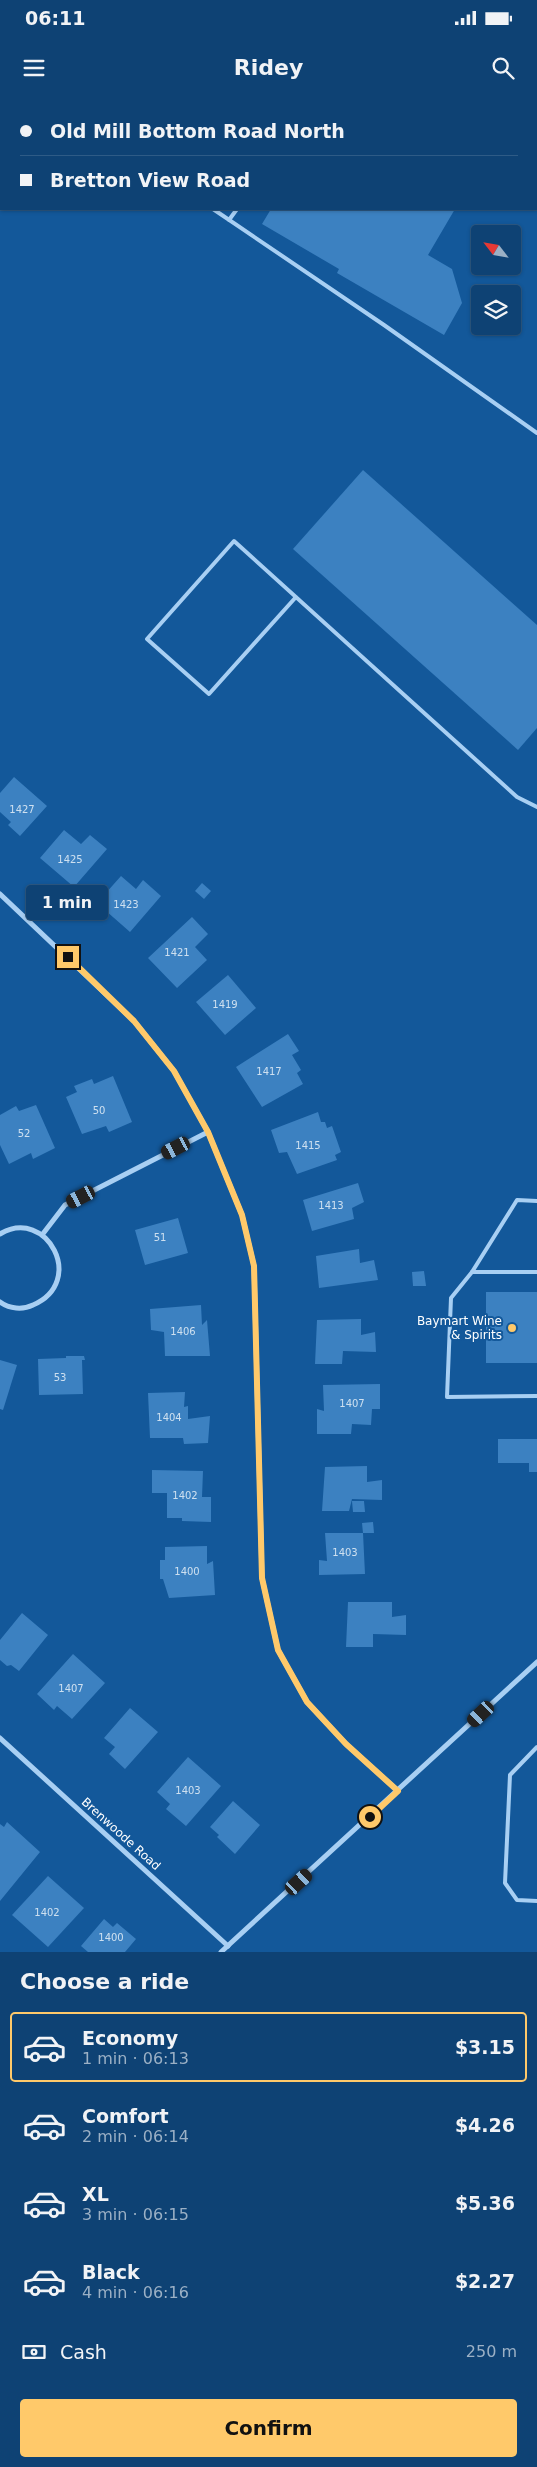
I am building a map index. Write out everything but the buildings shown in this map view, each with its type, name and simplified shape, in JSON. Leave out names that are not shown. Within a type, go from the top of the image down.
[{"type":"street","points":[[0,894],[134,1021],[174,1071],[208,1132],[242,1215],[254,1266],[262,1578],[278,1650],[307,1702],[346,1744],[398,1791]]},
{"type":"street","points":[[42,1235],[65,1205],[208,1132]]},
{"type":"street","points":[[0,1234],[17,1228],[30,1230],[42,1235],[52,1244],[58,1256],[59,1269],[57,1282],[51,1293],[41,1302],[29,1307],[16,1308],[0,1302]]},
{"type":"street","points":[[221,1952],[537,1662]]},
{"type":"street","name":"Brenwoode Road","points":[[0,1738],[228,1946]]},
{"type":"lane","points":[[214,210],[384,325],[537,433]]},
{"type":"lane","points":[[228,220],[236,210]]},
{"type":"lane","points":[[296,596],[209,694],[147,639],[234,541],[296,596],[517,797],[537,807]]},
{"type":"lane","points":[[537,1200],[517,1200],[472,1272],[451,1298],[447,1397],[537,1396]]},
{"type":"lane","points":[[472,1272],[537,1272]]},
{"type":"lane","points":[[537,1747],[510,1775],[505,1883],[516,1900],[537,1901]]},
{"type":"place","name":"Baymart Wine & Spirits","points":[[512,1328]]},
{"type":"route","points":[[68,957],[96,982],[134,1021],[174,1071],[208,1132],[242,1215],[254,1266],[262,1578],[278,1650],[307,1702],[346,1744],[398,1791],[370,1817]]}]
